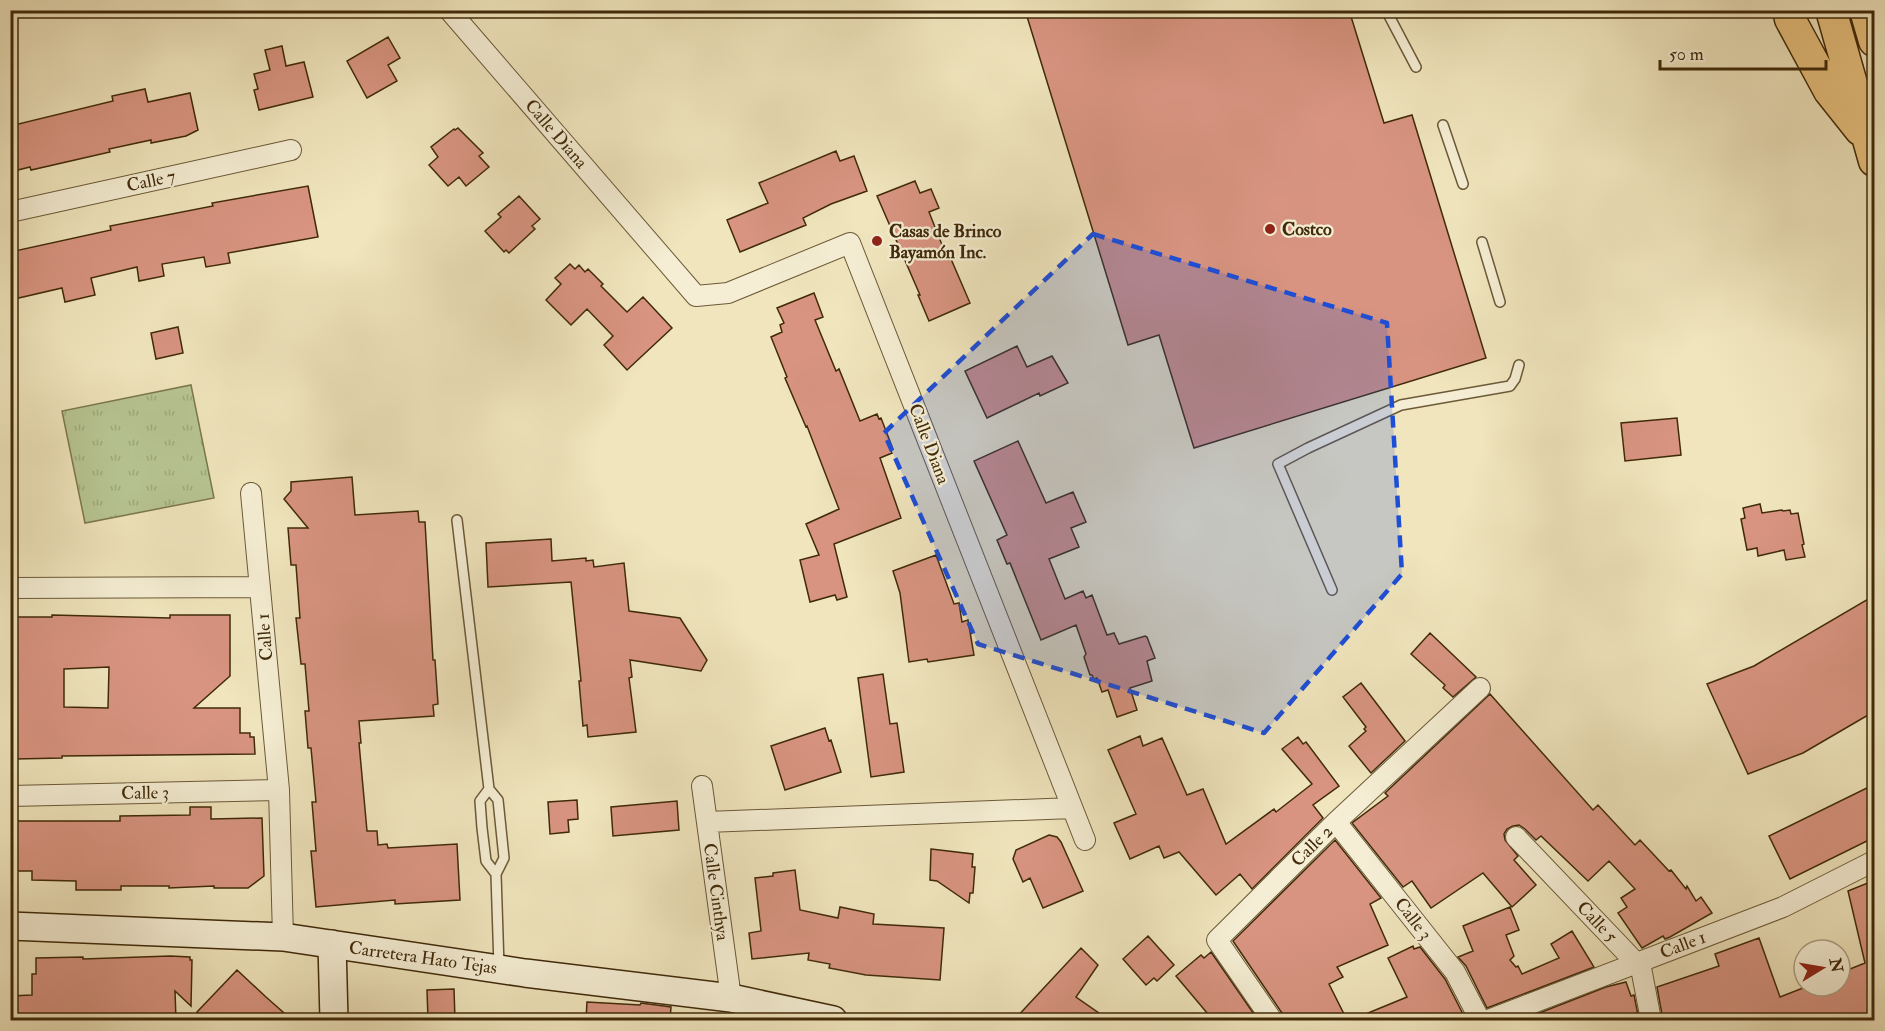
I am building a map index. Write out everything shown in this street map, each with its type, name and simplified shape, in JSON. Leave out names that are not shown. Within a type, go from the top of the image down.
[{"type":"main road","points":[[1788,10],[1790,19],[1829,91],[1872,151]]},
{"type":"main road","points":[[1831,10],[1872,151]]},
{"type":"main road","points":[[1865,10],[1875,42]]},
{"type":"street","name":"Calle Diana","points":[[449,10],[696,296],[728,293],[850,243],[1072,808]]},
{"type":"street","name":"Calle 7","points":[[10,212],[291,150]]},
{"type":"street","points":[[251,493],[260,587]]},
{"type":"street","name":"Calle 1","points":[[10,588],[260,587],[279,790],[283,937]]},
{"type":"street","name":"Calle 2","points":[[1272,1020],[1217,940],[1336,822],[1480,688]]},
{"type":"street","name":"Calle Cinthya","points":[[702,786],[731,998]]},
{"type":"street","name":"Calle 3","points":[[10,796],[279,790]]},
{"type":"street","points":[[707,822],[1072,808],[1085,840]]},
{"type":"street","name":"Calle 3","points":[[1336,822],[1455,972],[1480,1020]]},
{"type":"street","name":"Calle 5","points":[[1516,837],[1641,968],[1651,1020]]},
{"type":"street","name":"Calle 1","points":[[1488,1020],[1783,907],[1875,861]]},
{"type":"street","name":"Carretera Hato Tejas","points":[[10,926],[283,937],[499,969],[731,998],[833,1020]]},
{"type":"street","points":[[332,944],[334,1020]]},
{"type":"lane","points":[[1386,10],[1416,67]]},
{"type":"lane","points":[[1443,125],[1463,184]]},
{"type":"lane","points":[[1482,242],[1500,302]]},
{"type":"lane","points":[[1332,590],[1278,464],[1401,405],[1510,386],[1515,379],[1519,364]]},
{"type":"lane","points":[[458,520],[489,789],[498,800],[504,858],[496,874],[499,969]]},
{"type":"lane","points":[[489,789],[480,801],[482,828],[486,861],[496,874]]},
{"type":"highlighted area","points":[[1093,234],[1387,323],[1402,574],[1264,733],[978,644],[884,433]]},
{"type":"green space","points":[[191,385],[214,498],[85,523],[62,411]]},
{"type":"building","name":"Costco","points":[[1025,10],[1349,10],[1384,123],[1412,115],[1486,358],[1194,448],[1159,335],[1128,345]]},
{"type":"building","points":[[388,37],[400,58],[388,65],[397,81],[367,98],[347,61]]},
{"type":"building","points":[[282,46],[286,66],[304,62],[313,97],[259,110],[254,90],[258,89],[254,74],[270,70],[265,50]]},
{"type":"building","points":[[145,89],[148,102],[190,93],[198,130],[186,136],[151,143],[151,140],[31,170],[30,167],[10,172],[10,126],[113,101],[112,96]]},
{"type":"building","points":[[458,128],[483,153],[479,156],[489,167],[466,186],[459,177],[448,186],[429,165],[438,157],[431,147]]},
{"type":"building","points":[[836,151],[840,161],[854,156],[867,191],[831,204],[803,218],[806,225],[740,252],[727,220],[768,203],[759,183]]},
{"type":"building","points":[[915,181],[920,193],[931,189],[939,208],[929,212],[948,260],[951,259],[970,303],[929,321],[877,196]]},
{"type":"building","points":[[308,186],[318,237],[228,253],[230,263],[206,267],[204,257],[162,264],[164,276],[139,281],[137,267],[91,278],[95,295],[65,302],[62,288],[10,300],[10,252],[111,230],[110,226],[213,206],[212,203]]},
{"type":"building","points":[[519,196],[540,219],[532,226],[535,229],[509,253],[506,250],[504,252],[485,231],[501,217],[498,214]]},
{"type":"building","points":[[570,264],[575,269],[579,265],[585,272],[588,269],[627,312],[643,297],[672,328],[627,370],[604,345],[613,336],[587,309],[571,325],[546,300],[561,284],[555,278]]},
{"type":"building","points":[[814,293],[823,317],[815,320],[836,371],[839,369],[860,421],[877,414],[879,419],[881,418],[893,449],[892,453],[880,458],[901,518],[834,544],[847,597],[837,600],[835,595],[810,602],[800,560],[819,555],[806,524],[839,509],[807,426],[785,378],[787,377],[771,337],[782,332],[780,325],[784,323],[777,308]]},
{"type":"building","points":[[178,327],[183,353],[156,359],[151,333]]},
{"type":"building","points":[[1017,346],[1027,367],[1052,356],[1068,383],[1040,396],[1039,393],[987,418],[965,371]]},
{"type":"building","points":[[1677,418],[1681,455],[1625,461],[1621,423]]},
{"type":"building","points":[[1018,441],[1046,503],[1073,492],[1086,522],[1071,528],[1079,547],[1049,559],[1065,599],[1083,591],[1086,598],[1092,595],[1107,635],[1114,633],[1119,644],[1147,637],[1155,658],[1147,661],[1152,681],[1130,688],[1137,710],[1117,717],[1108,690],[1102,692],[1097,678],[1094,679],[1090,675],[1084,657],[1086,654],[1076,625],[1041,640],[1010,563],[1007,564],[997,540],[1007,535],[974,461]]},
{"type":"building","points":[[352,477],[355,515],[418,511],[419,522],[425,522],[433,660],[435,660],[438,704],[433,705],[434,716],[359,721],[367,831],[377,831],[378,845],[387,844],[388,848],[457,844],[460,900],[395,904],[395,900],[316,907],[311,851],[316,851],[312,802],[316,802],[305,711],[309,711],[305,664],[301,664],[296,618],[300,618],[296,565],[291,565],[288,528],[308,528],[284,499],[291,491],[291,482]]},
{"type":"building","points":[[1760,504],[1762,513],[1790,510],[1791,514],[1798,513],[1805,557],[1786,560],[1784,550],[1758,556],[1757,548],[1747,550],[1741,519],[1745,518],[1743,508]]},
{"type":"building","points":[[551,539],[552,561],[586,558],[586,561],[593,560],[594,567],[624,563],[629,611],[680,618],[707,660],[701,671],[630,660],[632,677],[629,678],[636,732],[588,737],[587,725],[583,726],[571,582],[488,587],[486,543]]},
{"type":"building","points":[[936,555],[954,604],[959,603],[962,622],[968,620],[974,655],[928,662],[927,659],[909,662],[900,593],[893,571]]},
{"type":"building","points":[[1875,595],[1875,711],[1803,753],[1748,774],[1707,684],[1754,666]]},
{"type":"building","points":[[52,615],[170,618],[170,615],[230,615],[230,676],[194,708],[240,708],[240,733],[250,733],[250,737],[254,737],[255,754],[62,756],[62,758],[16,759],[17,755],[10,755],[10,707],[16,707],[14,617],[52,617]],"holes":[[[109,667],[108,708],[64,707],[64,669]]]},
{"type":"building","points":[[1430,633],[1476,677],[1453,697],[1443,688],[1445,685],[1411,654]]},
{"type":"building","points":[[883,674],[890,724],[897,723],[904,772],[871,777],[858,678]]},
{"type":"building","points":[[1361,683],[1405,741],[1371,773],[1349,746],[1366,731],[1364,729],[1366,727],[1343,697]]},
{"type":"building","points":[[1490,694],[1593,810],[1598,805],[1635,845],[1640,840],[1669,871],[1671,870],[1686,889],[1687,886],[1696,901],[1701,897],[1712,913],[1670,937],[1665,939],[1663,936],[1642,948],[1618,913],[1627,907],[1621,898],[1635,889],[1609,861],[1588,881],[1541,836],[1536,840],[1519,825],[1507,829],[1504,834],[1505,840],[1518,856],[1514,860],[1536,885],[1512,907],[1483,873],[1431,908],[1412,881],[1403,887],[1352,823],[1388,796],[1385,793]]},
{"type":"building","points":[[825,728],[841,772],[785,790],[771,746]]},
{"type":"building","points":[[1140,736],[1143,746],[1162,738],[1187,795],[1203,789],[1226,844],[1274,809],[1276,812],[1312,784],[1282,749],[1298,737],[1303,744],[1306,742],[1339,786],[1313,805],[1323,818],[1252,889],[1240,874],[1216,895],[1179,852],[1164,858],[1159,846],[1130,859],[1114,823],[1136,814],[1108,750]]},
{"type":"building","points":[[1875,784],[1875,837],[1790,879],[1769,836]]},
{"type":"building","points":[[577,800],[578,819],[568,820],[569,832],[550,834],[548,802]]},
{"type":"building","points":[[677,801],[679,830],[613,836],[611,807]]},
{"type":"building","points":[[190,807],[211,807],[211,819],[262,818],[264,876],[248,888],[121,886],[121,890],[76,890],[76,881],[32,880],[32,871],[10,871],[10,821],[120,821],[120,816],[190,815]]},
{"type":"building","points":[[1049,835],[1057,837],[1061,842],[1083,891],[1043,908],[1030,878],[1023,882],[1013,859],[1016,850]]},
{"type":"building","points":[[1335,840],[1381,898],[1370,904],[1388,945],[1337,967],[1343,977],[1329,984],[1347,1020],[1284,1020],[1282,1013],[1233,941]]},
{"type":"building","points":[[931,849],[973,854],[972,867],[975,867],[973,893],[970,893],[969,903],[937,881],[930,880]]},
{"type":"building","points":[[795,870],[800,910],[838,918],[840,907],[874,914],[873,924],[944,928],[940,980],[866,975],[829,968],[830,964],[808,960],[809,953],[752,959],[749,933],[761,931],[755,878]]},
{"type":"building","points":[[1875,880],[1875,1020],[1663,1020],[1657,987],[1719,966],[1715,954],[1759,938],[1780,997],[1792,992],[1792,998],[1852,998],[1852,968],[1865,963],[1848,891]]},
{"type":"building","points":[[1510,907],[1519,930],[1506,935],[1514,956],[1510,960],[1516,967],[1518,966],[1522,974],[1559,958],[1551,944],[1572,931],[1594,967],[1487,1008],[1466,966],[1458,957],[1473,951],[1463,926]]},
{"type":"building","points":[[1148,936],[1174,965],[1157,981],[1154,978],[1146,985],[1123,959]]},
{"type":"building","points":[[1413,946],[1414,949],[1420,947],[1445,979],[1464,1016],[1452,1020],[1351,1020],[1407,997],[1388,958]]},
{"type":"building","points":[[1081,948],[1098,965],[1076,997],[1109,1020],[1014,1020]]},
{"type":"building","points":[[1211,952],[1258,1020],[1213,1020],[1176,976],[1201,955],[1204,958]]},
{"type":"building","points":[[190,957],[192,960],[191,1006],[175,991],[176,1020],[10,1020],[10,996],[32,995],[32,974],[36,974],[36,958]]},
{"type":"building","points":[[237,970],[292,1020],[206,1020],[197,1012]]},
{"type":"building","points":[[1626,982],[1631,996],[1634,995],[1639,1020],[1524,1019],[1606,987]]},
{"type":"building","points":[[454,989],[455,1020],[428,1020],[427,990]]},
{"type":"building","points":[[587,1002],[640,1005],[641,1003],[671,1007],[670,1020],[586,1020]]},
{"type":"place","name":"Costco","points":[[1270,229]]},
{"type":"place","name":"Casas de Brinco Bayamón Inc.","points":[[877,241]]}]
